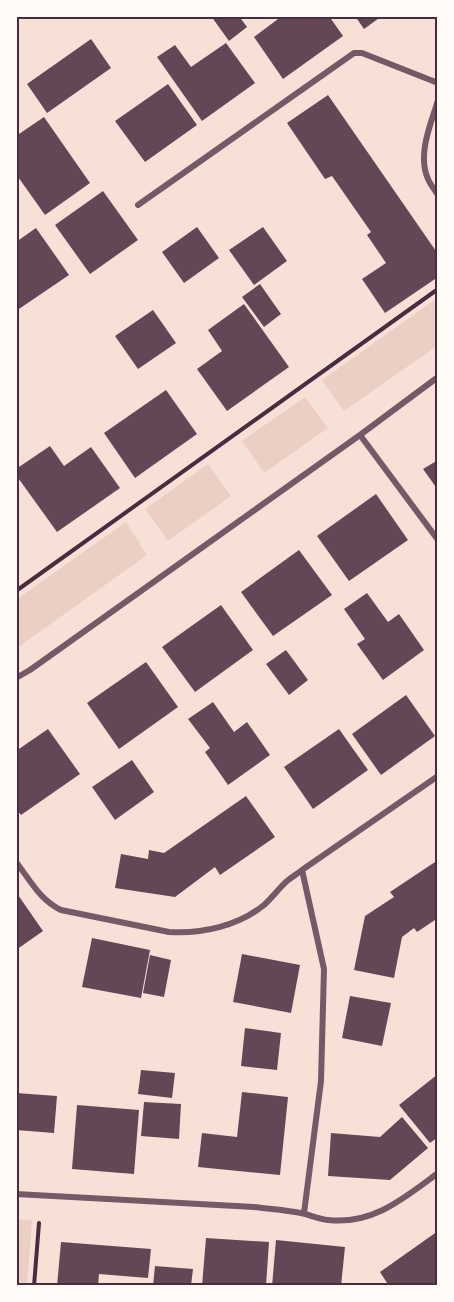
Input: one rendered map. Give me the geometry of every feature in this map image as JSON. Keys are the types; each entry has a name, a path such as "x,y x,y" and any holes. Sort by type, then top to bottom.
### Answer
{"street":[{"path":"138,205 354,53 362,53 438,83"},
{"path":"438,100 424,159 427,178 438,195"},
{"path":"16,678 360,435 438,377"},
{"path":"360,435 438,540"},
{"path":"16,862 43,899 61,910 169,932 200,931 232,923 262,906 302,870 438,776"},
{"path":"302,870 324,969 321,1081 304,1213"},
{"path":"16,1194 254,1207 304,1213 328,1220 360,1220 383,1210 438,1173"}],"path":[{"path":"16,591 438,289"},
{"path":"34,1286 42,1196"}],"shaded area":[{"path":"437,298 437,346 344,411 322,380"},
{"path":"305,397 328,428 264,473 242,441"},
{"path":"208,464 231,496 168,541 145,509"},
{"path":"126,522 147,555 17,648 17,599"},
{"path":"17,1219 32,1220 27,1285 17,1285"}],"building":[{"path":"211,16 239,16 247,27 229,41"},
{"path":"282,16 329,16 343,36 283,79 254,37"},
{"path":"355,16 382,16 364,29"},
{"path":"91,39 111,68 47,113 27,84"},
{"path":"226,43 255,83 202,121 157,57 175,45 191,67"},
{"path":"168,84 197,125 145,162 115,121"},
{"path":"328,95 438,254 438,277 385,313 362,279 386,263 367,235 371,232 332,176 325,179 287,123"},
{"path":"44,117 90,183 45,215 16,174 16,136"},
{"path":"103,191 138,240 90,274 55,225"},
{"path":"197,227 219,258 184,283 162,252"},
{"path":"263,227 287,261 254,285 229,250"},
{"path":"36,228 69,275 16,311 16,242"},
{"path":"260,284 281,314 264,327 242,297"},
{"path":"244,304 289,367 227,411 197,369 222,351 208,330"},
{"path":"153,310 176,343 138,369 115,336"},
{"path":"166,390 197,434 135,478 104,433"},
{"path":"50,446 64,466 91,447 120,488 57,532 16,475 16,469"},
{"path":"438,460 438,490 423,469"},
{"path":"376,494 408,540 349,581 317,536"},
{"path":"299,550 332,595 273,636 241,592"},
{"path":"367,593 388,622 399,614 424,650 383,680 357,644 365,639 344,609"},
{"path":"221,605 253,650 195,692 162,647"},
{"path":"286,650 308,680 289,695 266,664"},
{"path":"146,662 178,707 119,749 87,703"},
{"path":"406,695 435,736 381,775 352,734"},
{"path":"213,702 234,732 247,722 270,755 228,785 205,752 210,748 188,719"},
{"path":"48,729 80,774 21,815 16,809 16,751"},
{"path":"339,729 368,770 313,809 284,767"},
{"path":"132,760 154,792 115,820 92,787"},
{"path":"246,796 275,837 220,875 215,867 175,897 115,888 121,854 148,859 149,850 164,853"},
{"path":"438,860 438,918 417,932 414,928 402,937 394,978 354,970 365,916 394,897 390,892"},
{"path":"16,892 43,931 16,950"},
{"path":"92,938 150,950 141,998 82,987"},
{"path":"242,954 300,965 291,1013 233,1002"},
{"path":"150,955 171,960 164,997 143,993"},
{"path":"350,996 391,1003 382,1046 342,1038"},
{"path":"245,1028 281,1033 277,1070 241,1066"},
{"path":"141,1070 175,1073 172,1098 138,1094"},
{"path":"438,1074 438,1137 430,1143 399,1105"},
{"path":"242,1092 288,1097 280,1175 198,1167 202,1133 237,1137"},
{"path":"16,1093 57,1096 54,1133 16,1130"},
{"path":"144,1102 181,1104 179,1139 141,1136"},
{"path":"77,1105 139,1110 134,1174 72,1169"},
{"path":"402,1117 428,1148 390,1180 328,1176 331,1133 380,1137"},
{"path":"438,1231 438,1286 389,1286 380,1272"},
{"path":"206,1238 269,1242 266,1286 202,1286"},
{"path":"276,1240 345,1247 341,1286 272,1286"},
{"path":"61,1242 151,1249 148,1278 99,1274 98,1286 57,1286"},
{"path":"155,1266 193,1269 191,1286 153,1286"}]}
